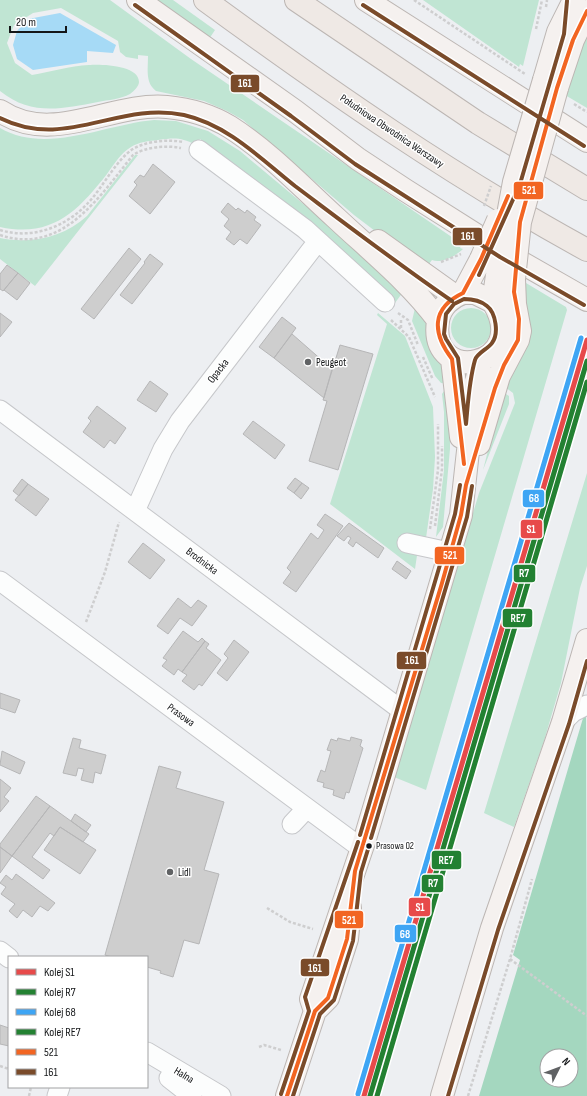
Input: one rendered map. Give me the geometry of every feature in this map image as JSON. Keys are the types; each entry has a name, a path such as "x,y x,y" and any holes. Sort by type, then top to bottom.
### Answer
{"highway":[{"name":"Południowa Obwodnica Warszawy","path":"204,0 353,105 444,165 587,250"},
{"path":"296,0 478,123 587,189"}],"main road":[{"path":"138,0 405,190 503,252 587,300"},
{"path":"366,0 587,141"},
{"path":"466,485 452,359 440,342 438,320 440,312 450,299 459,294 490,264 520,222 549,86 558,32 561,0"},
{"path":"558,32 574,0"},
{"path":"452,359 468,364 481,361 497,347 502,336 503,326 493,302 490,264 514,182 549,86 587,11"},
{"path":"0,111 9,117 30,124 53,126 144,107 168,107 191,111 229,126 252,142 280,166 383,262 429,308 438,320"},
{"path":"280,166 409,264 459,294 475,293 493,302"},
{"path":"466,485 499,376 518,340 520,331 515,304 490,264"},
{"path":"287,1096 315,1011 328,998 347,939 355,871 404,712 437,544 461,516 466,485 475,387 481,361"},
{"path":"442,1096 492,928 563,722 587,640"}],"street":[{"path":"192,149 318,242 385,309"},
{"name":"Opacka","path":"131,508 180,421 318,242"},
{"name":"Brodnicka","path":"0,410 404,712"},
{"path":"407,543 437,544"},
{"name":"Prasowa","path":"0,582 361,848"},
{"path":"577,675 587,697"},
{"path":"563,722 573,712 587,705"},
{"path":"292,824 307,808"},
{"path":"0,951 8,957"},
{"name":"Halna","path":"148,1053 221,1096"},
{"name":"Halna","path":"148,1062 192,1096"}],"path":[{"path":"414,0 587,112"},
{"path":"536,30 542,0"},
{"path":"0,230 27,234 43,231 65,222 88,203 124,157 141,145 176,140 184,142 192,149"},
{"path":"0,235 28,239 44,236 64,229 92,206 133,154 147,149 174,147 192,149"},
{"path":"440,262 458,255 490,264"},
{"path":"385,309 409,337 436,400"},
{"path":"401,320 401,328"},
{"path":"438,394 440,400"},
{"path":"437,544 438,416"},
{"path":"437,544 442,469 442,424"},
{"path":"78,639 90,616 105,572 114,535 120,518 131,508"},
{"path":"468,1096 510,959 533,877"},
{"path":"267,908 290,922 317,930"},
{"path":"510,959 587,1016"},
{"path":"259,1047 264,1045 285,1052"}],"green space":[{"path":"0,0 110,0 191,59 462,244 460,248 463,249 448,259 440,261 432,260 425,269 354,215 243,120 204,101 156,91 152,88 149,80 148,56 138,55 138,59 126,57 120,52 118,41 61,8 33,13 14,25 7,43 15,63 32,75 82,66 110,65 133,72 137,76 139,82 138,85 130,94 123,97 71,107 35,107 12,99 0,91"},
{"path":"155,0 173,0 215,30 209,39"},
{"path":"423,0 539,0 523,66 520,64 519,67"},
{"path":"587,29 587,108 565,95"},
{"path":"154,120 176,121 208,131 240,151 362,253 403,292 395,303 390,303 300,216 200,139 196,145 181,139 173,139 148,141 134,145 127,149 85,200 62,219 49,225 34,229 0,227 0,128 18,136 37,139 76,136"},
{"path":"135,155 138,155 35,286 0,259 0,238 23,240 46,238 68,230 78,224 87,216"},
{"path":"526,283 566,307 567,310 426,790 394,777 479,493 515,403 513,393 505,387"},
{"path":"415,308 426,317 450,384 441,383 435,376 412,321"},
{"path":"467,308 475,308 482,311 488,317 491,328 488,339 482,345 475,348 467,348 460,345 454,339 451,332 451,324 454,317 460,311"},
{"path":"378,313 405,336 433,407 435,457 433,489 426,538 420,535 415,569 330,504 387,324 377,315"},
{"path":"450,387 450,449 443,527 436,537 444,470 444,412 442,394 446,388"},
{"path":"503,392 509,396 509,404 483,470"},
{"path":"587,473 587,566 580,588 561,683 544,741 514,827 484,813"},
{"path":"586,708 587,1096 479,1096 520,960 513,955"}],"water":[{"path":"60,13 116,45 113,53 87,51 87,62 33,70 17,59 13,45 17,31 28,19"}],"building":[{"path":"153,164 175,182 150,214 129,196 137,185 134,182 140,175 144,177"},
{"path":"228,203 236,210 238,208 245,213 247,210 256,217 254,220 261,225 247,244 240,239 234,245 226,239 231,232 224,226 229,219 221,212"},
{"path":"129,248 141,259 94,319 81,309"},
{"path":"150,254 163,264 132,304 120,295 145,263 144,262"},
{"path":"7,265 18,273 3,291 0,289 0,274"},
{"path":"18,273 30,283 17,300 4,290"},
{"path":"0,313 12,322 0,337"},
{"path":"282,317 296,328 274,358 259,347"},
{"path":"292,334 332,369 324,398 274,358"},
{"path":"340,345 373,354 338,470 309,461 327,401 323,400"},
{"path":"150,381 168,394 156,412 137,400"},
{"path":"97,406 126,428 115,444 110,440 104,448 83,432 91,421 88,418"},
{"path":"253,421 285,445 275,459 243,434"},
{"path":"295,478 302,483 294,493 287,488"},
{"path":"22,479 28,484 19,496 13,491"},
{"path":"302,483 309,488 301,499 294,493"},
{"path":"28,484 49,499 36,516 15,500"},
{"path":"325,514 343,526 296,592 283,583 291,572 287,568 311,533 318,539 324,530 317,525"},
{"path":"349,523 384,548 378,558 356,542 353,547 348,543 351,538 348,536 344,541 337,536"},
{"path":"143,543 165,560 150,579 128,562"},
{"path":"397,561 411,571 406,579 392,569"},
{"path":"178,598 191,608 198,600 207,606 192,626 180,618 168,634 157,626"},
{"path":"183,631 198,642 202,638 205,641 182,672 178,669 174,675 162,666 167,660 163,658"},
{"path":"234,640 249,652 227,681 217,673 228,658 224,654"},
{"path":"205,641 209,644 206,648 221,660 202,686 199,684 194,690 182,681 187,675 182,672"},
{"path":"0,693 20,700 15,713 0,708"},
{"path":"351,737 362,740 360,746 363,748 349,793 346,792 344,799 333,795 334,790 323,787 324,783 317,781 321,770 325,772 331,751 327,750 331,739 337,741 338,738 350,741"},
{"path":"73,738 81,740 79,748 106,755 101,774 95,772 93,783 81,780 84,769 78,768 76,776 63,773"},
{"path":"2,751 25,762 20,774 0,765"},
{"name":"Lidl","path":"159,766 181,772 176,788 224,802 204,870 219,874 199,944 184,940 173,977 160,973 161,971 148,967 148,956 105,955"},
{"path":"0,779 11,788 4,797 9,801 0,812"},
{"path":"36,796 50,806 12,856 0,847 0,844"},
{"path":"50,806 89,834 83,842 60,827 54,836 50,833 32,857 50,870 43,879 12,856"},
{"path":"75,814 91,825 86,832 71,821"},
{"path":"60,827 96,850 80,874 44,850"},
{"path":"0,847 12,856 0,873"},
{"path":"16,874 55,903 48,911 40,906 32,917 23,910 17,918 9,911 15,904 1,894 6,887 0,883 6,875 12,880"},
{"path":"0,1025 8,1028 8,1046 0,1044"}],"rail line":[{"name":"68","path":"358,1094 581,338"},
{"name":"S1","path":"364,1096 587,340"},
{"name":"R7","path":"370,1096 587,361"},
{"name":"RE7","path":"377,1096 587,382"}],"transit line":[{"name":"161","path":"479,275 520,184 564,34 567,1"},
{"name":"161","path":"135,5 291,116 355,164 500,257 584,305"},
{"name":"161","path":"363,5 584,146"},
{"name":"521","path":"287,1096 315,1011 328,998 347,939 355,871 442,583 461,515 466,485 495,388 504,365 518,340 519,319 514,292 520,222 557,88 573,40 587,11"},
{"name":"161","path":"0,118 24,127 47,129 70,128 136,114 160,112 184,115 200,120 229,135 257,154 295,186 392,259 452,301"},
{"name":"521","path":"463,293 481,259 508,196"},
{"name":"521","path":"452,359 441,340 438,331 438,322 440,314 445,306 463,293"},
{"name":"161","path":"464,299 470,299 487,306 493,313 496,324 492,343 478,355 475,360 470,384 466,424 458,358 444,334 446,314 454,304 464,299"},
{"name":"521","path":"452,359 464,464"},
{"name":"161","path":"360,835 455,514 460,485"},
{"name":"161","path":"371,838 467,517 472,486"},
{"name":"161","path":"448,1096 498,930 569,724 587,661"},
{"name":"161","path":"281,1094 309,1011 305,997 358,842"},
{"name":"161","path":"293,1096 320,1014 334,1000 353,941 361,872 369,846"}],"place":[{"name":"Peugeot","path":"308,362"},
{"name":"Prasowa 02","path":"369,846"},
{"name":"Lidl","path":"170,872"}]}
